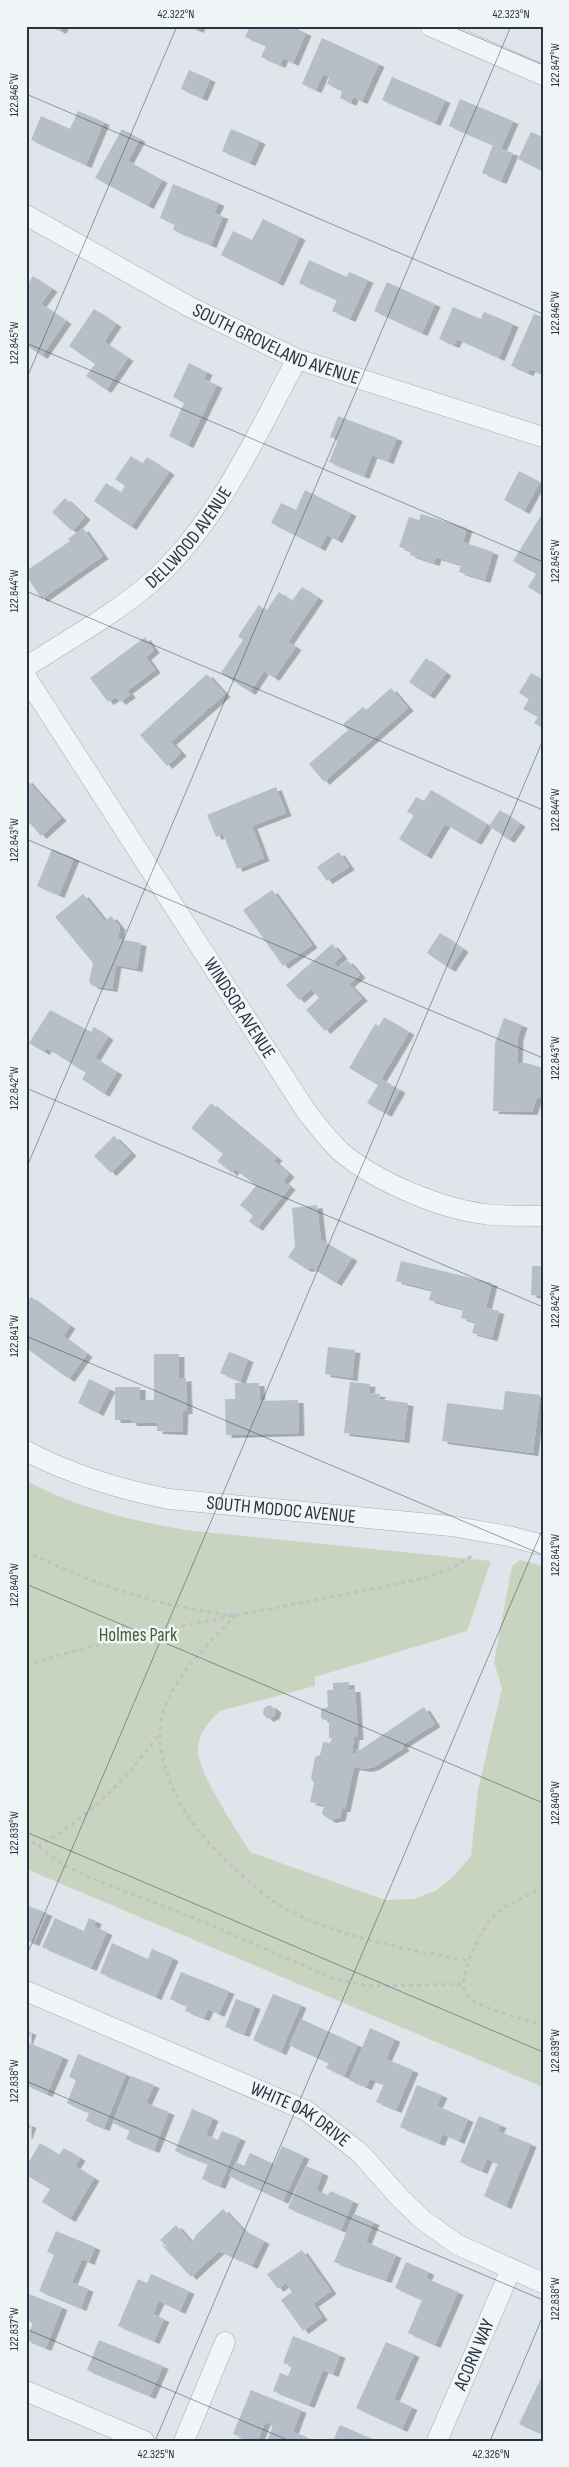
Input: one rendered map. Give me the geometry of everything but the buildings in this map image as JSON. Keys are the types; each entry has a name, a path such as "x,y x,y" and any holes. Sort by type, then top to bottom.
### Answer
{"street":[{"path":"430,26 543,75"},
{"name":"SOUTH GROVELAND AVENUE","path":"26,215 188,306 297,359 543,437"},
{"name":"DELLWOOD AVENUE","path":"26,667 134,597 175,558 218,499 244,458 297,359"},
{"name":"WINDSOR AVENUE","path":"26,677 306,1111 325,1135 360,1166 419,1196 485,1214 543,1216"},
{"name":"SOUTH MODOC AVENUE","path":"26,1451 91,1480 126,1491 169,1499 451,1526 508,1536 543,1546"},
{"name":"WHITE OAK DRIVE","path":"26,1991 307,2111 360,2153 401,2199 423,2220 458,2245 543,2283"},
{"name":"ACORN WAY","path":"438,2441 511,2270"},
{"path":"184,2441 225,2342"},
{"path":"26,2391 144,2441"}],"path":[{"path":"26,1551 50,1563 150,1601 192,1611 236,1615"},
{"path":"26,1665 58,1655 236,1615 428,1577 454,1567 475,1554"},
{"path":"236,1615 198,1656 176,1685 164,1709 159,1733 161,1755 182,1809 222,1858 258,1890 287,1909 361,1938 469,1961"},
{"path":"38,1847 63,1832 106,1797 130,1772 159,1733"},
{"path":"26,1837 61,1864 86,1876 199,1920 332,1978 367,1986 464,1984"},
{"path":"543,1886 506,1907 494,1917 480,1935 469,1961 464,1984 468,1995 482,2004 543,2026"}],"green space":[{"name":"Holmes Park","path":"26,1481 64,1498 103,1511 185,1530 491,1561 467,1631 315,1677 315,1686 220,1711 202,1733 198,1744 199,1760 204,1772 250,1852 385,1900 414,1899 437,1890 454,1876 471,1856 478,1790 502,1688 494,1662 512,1566 520,1560 543,1566 543,2087 26,1869"}]}
